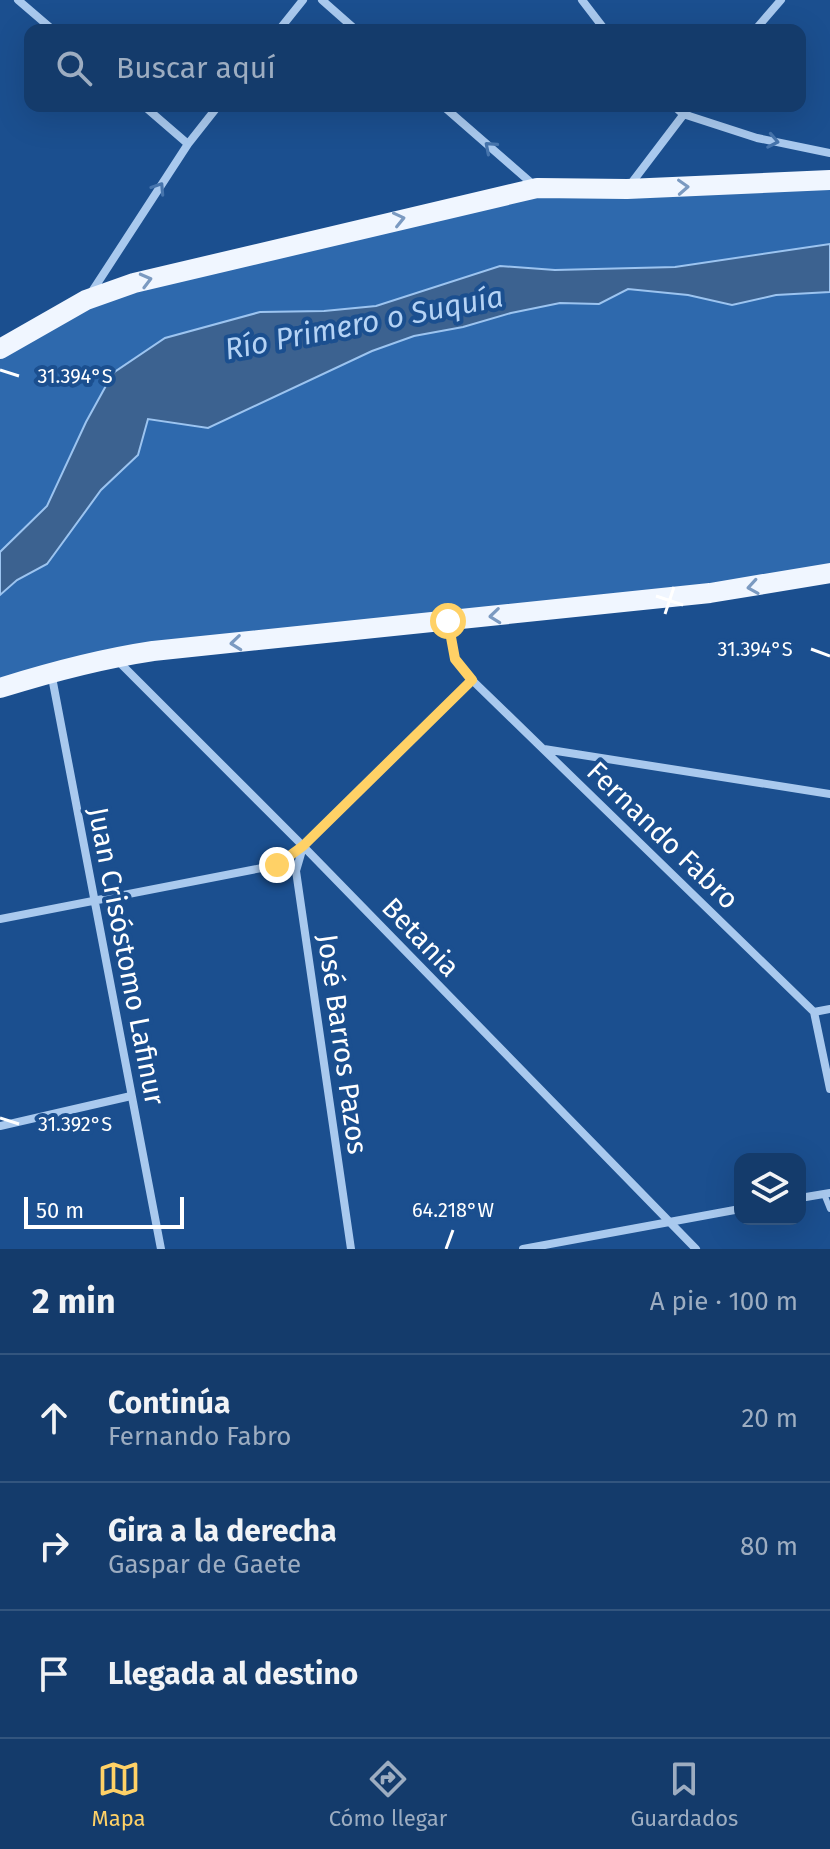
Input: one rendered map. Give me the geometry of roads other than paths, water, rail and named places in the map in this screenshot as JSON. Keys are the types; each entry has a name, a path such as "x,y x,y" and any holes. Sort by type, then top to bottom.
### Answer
{"main road":[{"path":"0,349 86,300 134,283 537,188 627,189 830,180"},
{"path":"0,688 114,657 710,593 830,573"}],"street":[{"path":"18,0 46,24"},
{"path":"284,24 303,0"},
{"path":"322,0 349,24"},
{"path":"582,0 600,24"},
{"path":"760,24 781,0"},
{"path":"151,112 188,144"},
{"path":"86,300 188,144 213,112"},
{"path":"450,112 537,188"},
{"path":"681,112 757,138 830,153"},
{"path":"627,189 683,114"},
{"name":"Fernando Fabro","path":"448,621 455,659 472,680 814,1012"},
{"name":"Betania","path":"114,657 696,1249"},
{"name":"Juan Crisóstomo Lafinur","path":"51,672 161,1249"},
{"path":"0,919 277,865 303,846 472,680"},
{"path":"544,749 830,794"},
{"name":"José Barros Pazos","path":"303,846 296,871 351,1249"},
{"path":"830,1009 814,1012 830,1089"},
{"path":"0,1126 131,1096"},
{"path":"806,1197 827,1193"},
{"path":"523,1249 734,1210"}],"lane":[{"path":"827,1193 830,1209"}],"water":[{"name":"Río Primero o Suquía","path":"830,244 830,292 776,295 732,305 688,295 628,289 599,304 560,303 414,336 372,351 208,428 148,419 138,455 101,490 47,564 17,580 0,595 0,552 47,506 86,422 113,373 165,338 260,312 376,306 500,266 555,270 675,267"}]}
